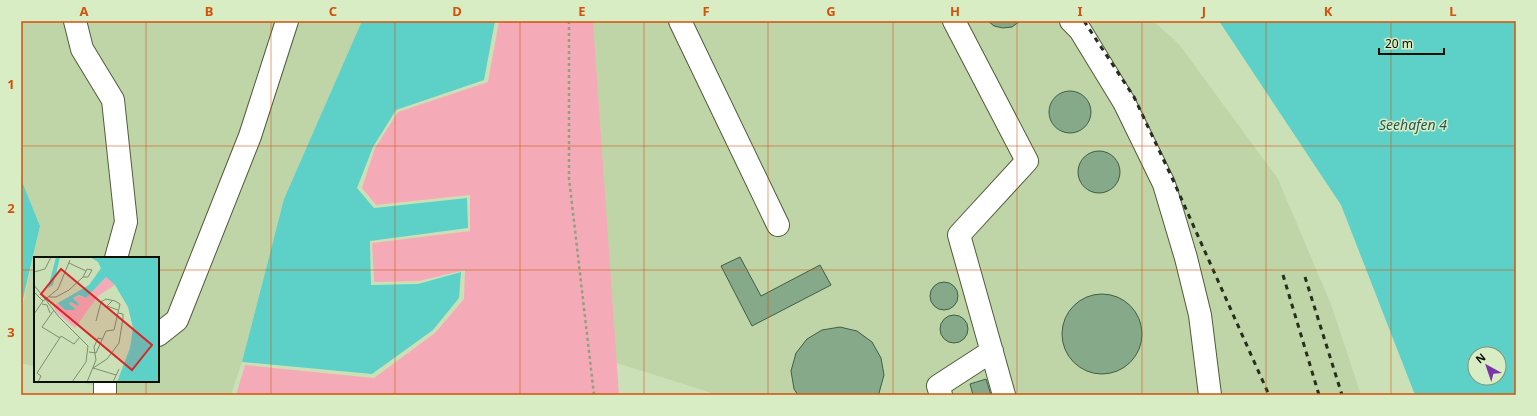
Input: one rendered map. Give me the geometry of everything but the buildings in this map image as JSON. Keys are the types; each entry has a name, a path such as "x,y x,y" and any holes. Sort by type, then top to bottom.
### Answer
{"lane":[{"path":"75,21 82,49 113,100 126,222 116,257"},
{"path":"159,334 177,320 250,136 287,21"},
{"path":"680,21 778,225"},
{"path":"954,21 1027,161 959,235 1004,395"},
{"path":"1071,21 1080,30 1124,102 1164,184 1186,258 1200,315 1210,395"},
{"path":"941,395 938,386 992,351"},
{"path":"105,382 105,395"}],"path":[{"path":"569,21 569,178 594,395"}],"shaded area":[{"path":"21,21 362,21 284,199 242,362 231,395 122,395 81,382 159,382 159,257 34,257 34,367 21,363 21,313 40,226 21,179"},
{"path":"499,21 593,21 619,395 236,395 245,365 374,378 435,333 464,299 465,270 419,281 374,282 372,243 470,231 470,195 376,205 362,188 375,148 398,112 488,82"},
{"path":"586,21 1153,21 1178,43 1278,179 1332,307 1361,395 718,395 604,359"}],"water":[{"path":"362,21 495,21 484,80 396,110 373,147 357,188 374,208 467,198 468,228 370,241 371,285 418,284 461,272 459,298 433,330 372,374 242,362 284,199"},
{"name":"Seehafen 4","path":"1219,21 1516,21 1516,395 1415,395 1341,205"},
{"path":"21,179 40,226 22,303 21,301"}],"railway":[{"path":"1084,21 1134,97 1173,180 1269,395"},
{"path":"1283,275 1319,395"},
{"path":"1305,277 1342,395"}]}
